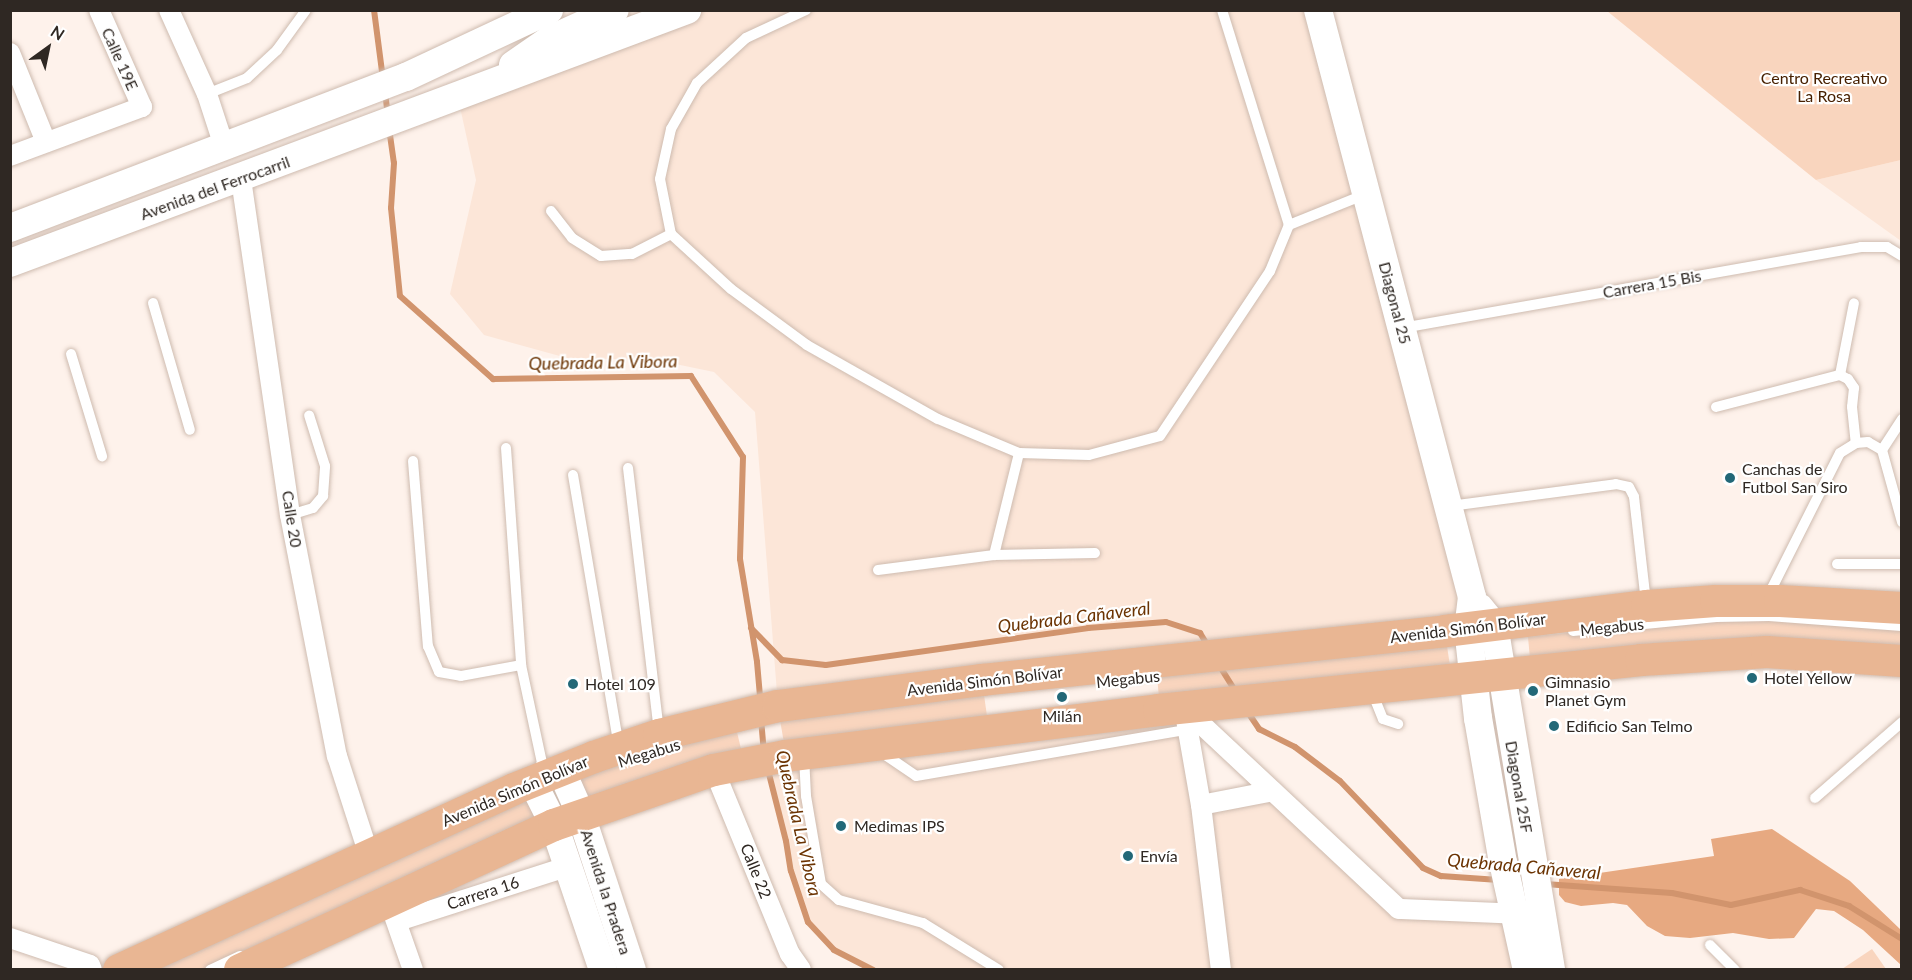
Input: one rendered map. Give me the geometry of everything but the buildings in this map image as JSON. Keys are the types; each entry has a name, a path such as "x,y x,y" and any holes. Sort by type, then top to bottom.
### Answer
{"main road":[{"path":"455,55 489,20 504,10"},
{"path":"10,228 406,77 549,10"},
{"path":"474,92 549,40 615,10"},
{"path":"474,92 687,10"},
{"name":"Diagonal 25","path":"1318,10 1449,506 1484,652"},
{"name":"Avenida del Ferrocarril","path":"10,263 474,92"},
{"name":"Avenida Simón Bolívar","path":"118,969 372,863 556,792 714,770 747,756 795,754 1197,709 1275,691 1370,689 1484,652 1647,606 1716,601 1766,601 1902,608"},
{"name":"Avenida Simón Bolívar","path":"247,960 393,911 619,747 739,723 778,706 982,680 1259,650 1484,652 1641,660 1747,653 1902,661"},
{"name":"Diagonal 25F","path":"1484,652 1472,718 1503,862 1525,905 1551,969"},
{"name":"Diagonal 25F","path":"1484,652 1531,858 1525,905 1527,969"},
{"name":"Avenida la Pradera","path":"556,792 569,866 603,969"},
{"name":"Avenida la Pradera","path":"556,792 632,969"}],"street":[{"name":"Calle 19E","path":"46,142 142,107 99,10"},
{"path":"168,10 207,94 224,146"},
{"path":"10,53 46,142 10,156"},
{"name":"Calle 20","path":"241,178 290,515 337,756 372,863"},
{"path":"1197,709 1273,791 1399,909 1525,905"},
{"path":"1197,709 1201,805 1221,969"},
{"name":"Calle 22","path":"714,770 790,954 801,969"},
{"path":"1201,805 1273,791"},
{"name":"Carrera 16","path":"393,911 569,866"},
{"path":"393,911 413,969"},
{"path":"10,938 90,965 92,969"}],"lane":[{"path":"207,94 247,78 277,50 306,10"},
{"path":"806,10 746,38 697,83 671,129 660,179 671,234 731,289 807,345 938,419 1020,453 1089,455 1160,436 1270,271 1289,225 1222,10"},
{"path":"1289,225 1367,193"},
{"path":"551,212 572,238 601,256 632,254 671,234"},
{"name":"Carrera 15 Bis","path":"1401,328 1861,247 1887,247 1902,256"},
{"path":"153,303 190,430"},
{"path":"1840,375 1854,303"},
{"path":"70,354 102,456"},
{"path":"1716,407 1840,375 1848,379 1854,388 1852,407 1856,443"},
{"path":"290,515 313,508 323,496 325,466 309,415"},
{"path":"1882,450 1902,419"},
{"path":"1766,601 1840,453 1856,443 1868,442 1882,450 1899,500 1902,522"},
{"path":"506,448 522,665 556,792"},
{"path":"994,555 1020,453"},
{"path":"413,461 428,646 439,672 461,676 522,665"},
{"path":"628,468 673,738"},
{"path":"573,475 619,747"},
{"path":"1449,506 1616,484 1629,487 1634,497 1642,582 1647,606"},
{"path":"878,570 994,555 1095,553"},
{"path":"1837,564 1902,564"},
{"name":"Megabus","path":"1563,632 1716,617 1769,616 1902,626"},
{"path":"1717,643 1815,643"},
{"path":"1370,689 1383,719 1398,724"},
{"name":"Megabus","path":"1149,699 1197,709"},
{"path":"1815,798 1902,722"},
{"path":"795,754 806,796 822,884 839,900 922,923 999,969"},
{"name":"Megabus","path":"456,857 556,792 747,756"},
{"path":"1710,945 1735,969"},
{"path":"210,969 247,960"}],"shaded area":[{"path":"687,11 1318,11 1468,628 778,706 755,412 714,372 656,360 567,358 484,335 450,294 476,180 458,98"},
{"path":"1901,160 1901,241 1816,180"},
{"path":"1184,708 1201,805 1273,791 1399,909 1514,913 1527,969 873,969 834,950 808,922 791,871 766,761"},
{"path":"1772,829 1850,881 1901,930 1901,965 1863,930 1834,911 1816,909 1794,938 1769,939 1733,933 1690,938 1665,936 1647,926 1627,905 1613,903 1581,906 1565,902 1559,895 1559,879 1714,856 1711,839"}],"green space":[{"name":"Centro Recreativo La Rosa","path":"1607,11 1901,11 1901,160 1816,180"},
{"path":"1716,617 1901,626 1902,649 1530,659 1528,637"},
{"path":"1447,646 1450,666 1159,698 1157,676"},
{"path":"984,695 987,716 784,743 780,720"},
{"path":"736,728 742,753 576,805 566,780"},
{"path":"538,793 549,815 210,969 152,970"},
{"path":"1872,949 1886,969 1842,969"}],"waterway":[{"name":"Quebrada La Vibora","path":"374,10 383,79"},
{"name":"Quebrada La Vibora","path":"385,92 388,115"},
{"name":"Quebrada La Vibora","path":"389,128 394,163 391,208 400,296 493,379 691,376 743,457 740,559 757,662 760,700"},
{"name":"Quebrada Cañaveral","path":"751,628 782,660 826,665 1088,628 1166,622 1200,633 1208,646"},
{"name":"Quebrada Cañaveral","path":"1219,665 1236,692"},
{"name":"Quebrada Cañaveral","path":"1247,711 1259,729 1295,747 1340,781 1423,868 1441,876 1499,880"},
{"name":"Quebrada La Vibora","path":"761,719 764,751"},
{"name":"Quebrada La Vibora","path":"768,770 791,871 808,922 834,950 873,970"},
{"name":"Quebrada Cañaveral","path":"1545,884 1672,893 1731,905 1800,890 1849,906 1902,939"}],"place":[{"name":"Canchas de Futbol San Siro","path":"1730,478"},
{"name":"Hotel Yellow","path":"1752,678"},
{"name":"Hotel 109","path":"573,684"},
{"name":"Gimnasio Planet Gym","path":"1533,691"},
{"name":"Milán","path":"1062,697"},
{"name":"Edificio San Telmo","path":"1554,726"},
{"name":"Medimas IPS","path":"841,826"},
{"name":"Envía","path":"1128,856"}]}
